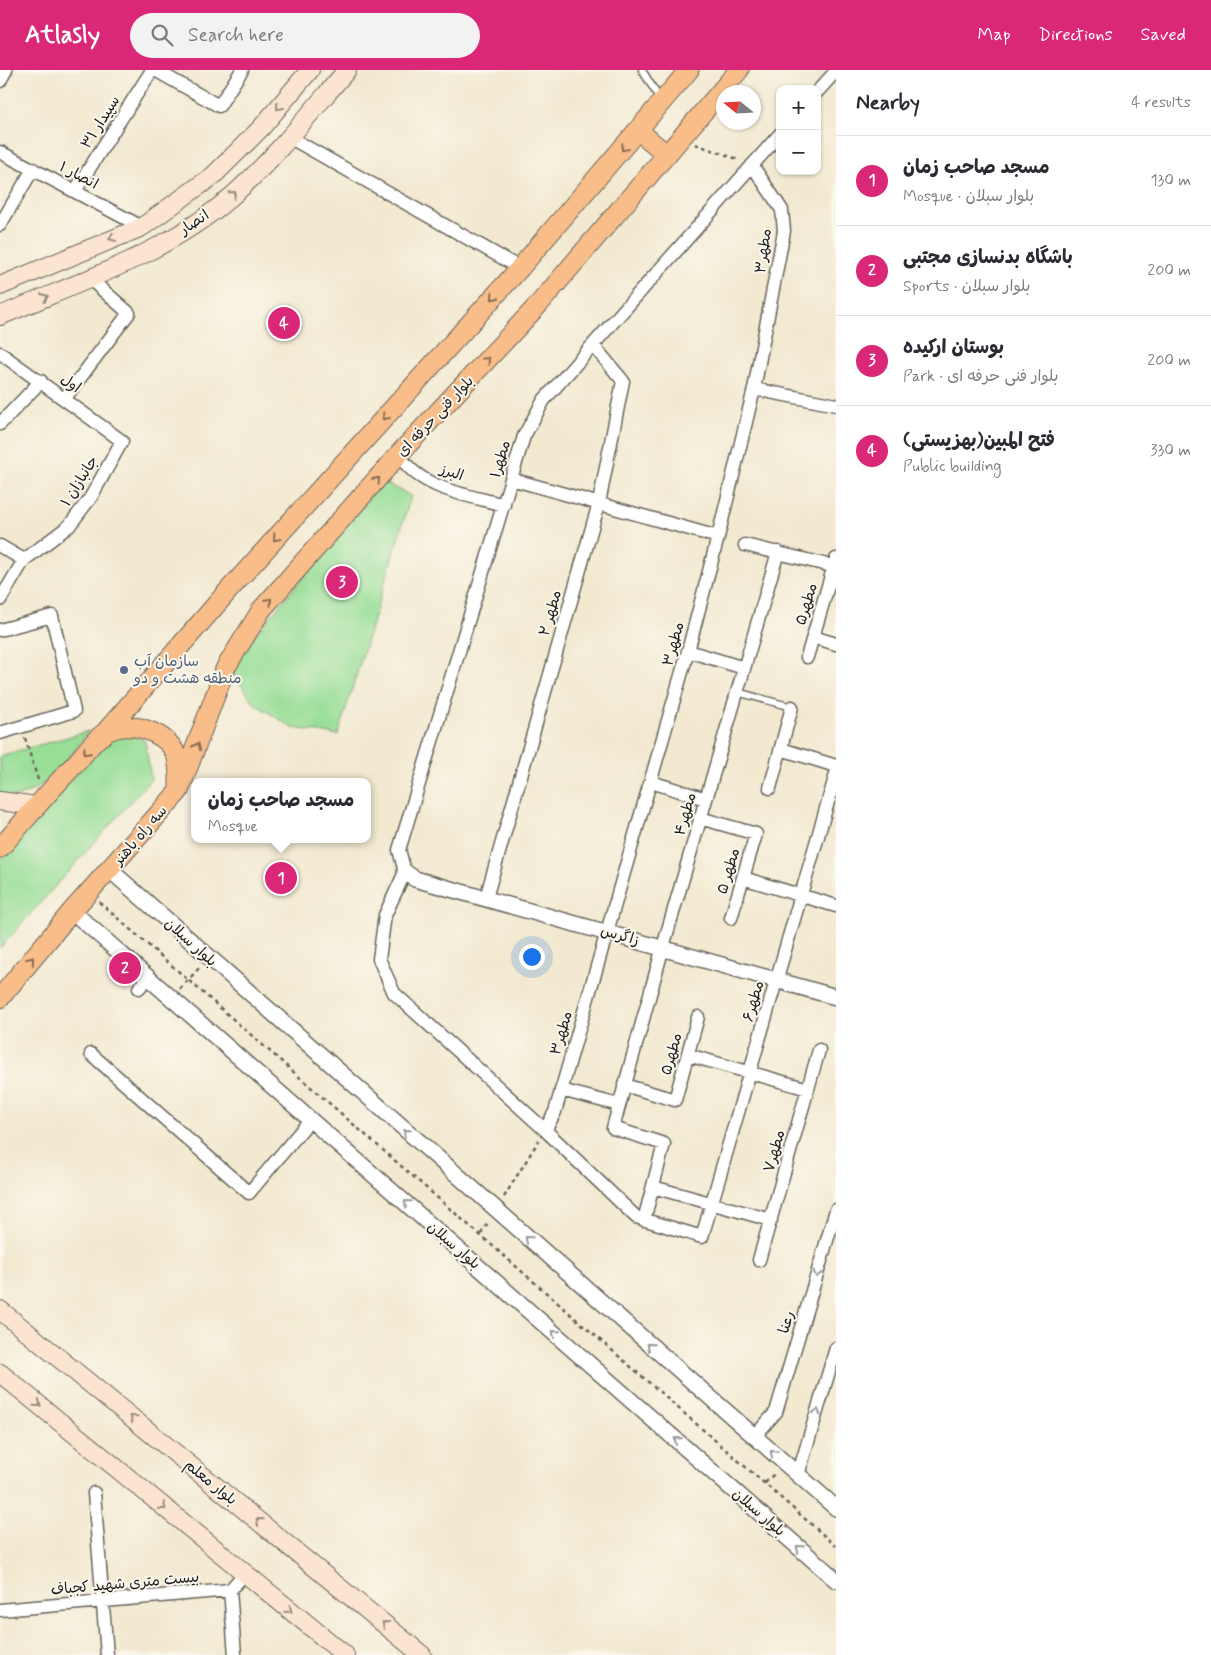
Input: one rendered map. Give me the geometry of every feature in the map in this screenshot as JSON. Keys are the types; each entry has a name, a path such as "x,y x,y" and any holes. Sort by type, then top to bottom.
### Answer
{"main road":[{"name":"انصار","path":"0,286 142,227 214,175 261,128 310,70"},
{"name":"انصار","path":"0,315 137,258 186,229 232,196 289,137 347,70"},
{"path":"0,848 228,591 520,268 689,70"},
{"name":"بلوار فنی حرفه ای","path":"179,791 226,667 262,609 400,454 540,304 739,70"},
{"path":"638,131 667,155"},
{"path":"103,734 120,727 132,726 153,732 172,744 179,763 179,791"},
{"name":"سه راه باهنر","path":"0,998 88,892 110,870 179,791"},
{"path":"0,800 40,802"},
{"name":"بلوار معلم","path":"0,1310 422,1655"},
{"path":"0,1373 345,1655"}],"street":[{"path":"0,81 6,70"},
{"path":"154,70 219,106 242,70"},
{"name":"سپیدار ۳۱","path":"75,191 154,70"},
{"path":"821,88 836,71"},
{"path":"289,137 520,268"},
{"name":"مطهر۱","path":"405,872 400,850 524,436 544,400 776,138"},
{"name":"انصار ۱","path":"0,152 142,227"},
{"name":"مطهر۳","path":"545,1130 555,1112 688,651 754,389 784,230 782,210 752,165"},
{"path":"0,224 33,169"},
{"path":"65,398 129,313 88,278"},
{"name":"مطهر ۲","path":"486,898 599,503 623,381 592,345"},
{"name":"اول","path":"0,353 65,398 122,441"},
{"path":"0,424 41,381"},
{"path":"754,389 836,405"},
{"name":"جانبازان ۱","path":"0,600 24,560 69,526 92,497 122,441"},
{"name":"البرز","path":"400,454 406,467 420,478 449,490 504,505"},
{"path":"511,479 718,537"},
{"path":"745,545 835,564"},
{"path":"0,546 24,560"},
{"name":"مطهر۴","path":"653,1187 664,1144 613,1128 662,947 778,552"},
{"name":"مطهر۵","path":"807,657 835,564"},
{"path":"0,630 52,616 74,711 0,733"},
{"path":"813,637 836,644"},
{"path":"688,651 744,668"},
{"path":"770,788 792,707"},
{"path":"781,749 836,766"},
{"name":"مطهر۶","path":"644,1220 702,1237 836,774"},
{"path":"651,782 706,799"},
{"name":"مطهر ۵","path":"700,818 756,834 731,918"},
{"name":"بلوار سبلان","path":"110,870 836,1508"},
{"path":"405,872 385,915 379,959 394,992 545,1130 636,1217 644,1220 653,1187 771,1220"},
{"name":"زاگرس","path":"405,872 415,879 836,997"},
{"path":"743,878 836,906"},
{"name":"بلوار سبلان","path":"72,911 144,982 172,997 836,1580"},
{"name":"مطهر۵","path":"624,1085 675,1100 698,1017"},
{"name":"مطهر۷","path":"759,1260 819,1050"},
{"path":"91,1054 249,1194 311,1119"},
{"path":"688,1055 808,1089"},
{"path":"561,1090 619,1105"},
{"name":"رعنا","path":"754,1437 776,1412 836,1210"},
{"path":"798,1475 836,1348"},
{"path":"94,1493 108,1655"},
{"path":"235,1655 230,1590 245,1573"},
{"name":"بیست متری شهید کجباف","path":"0,1610 230,1590"}],"lane":[{"path":"642,70 662,102"},
{"path":"737,692 792,707"}],"path":[{"path":"680,139 752,165"},
{"path":"22,726 40,802"},
{"path":"88,892 189,978 836,1546"},
{"path":"172,997 208,958"},
{"path":"481,1234 545,1130"}],"green space":[{"path":"383,482 411,496 338,735 293,728 255,704 228,667"},
{"path":"89,731 62,766 41,786 15,797 0,797 0,756"},
{"path":"127,733 145,741 151,779 0,948 0,860 107,739"}],"place":[{"name":"فتح المبین(بهزیستی)","path":"284,323"},
{"name":"بوستان ارکیده","path":"342,582"},
{"name":"سازمان آب منطقه هشت و دو","path":"124,670"},
{"name":"مسجد صاحب زمان","path":"281,878"},
{"name":"باشگاه بدنسازی مجتبی","path":"125,968"}]}
